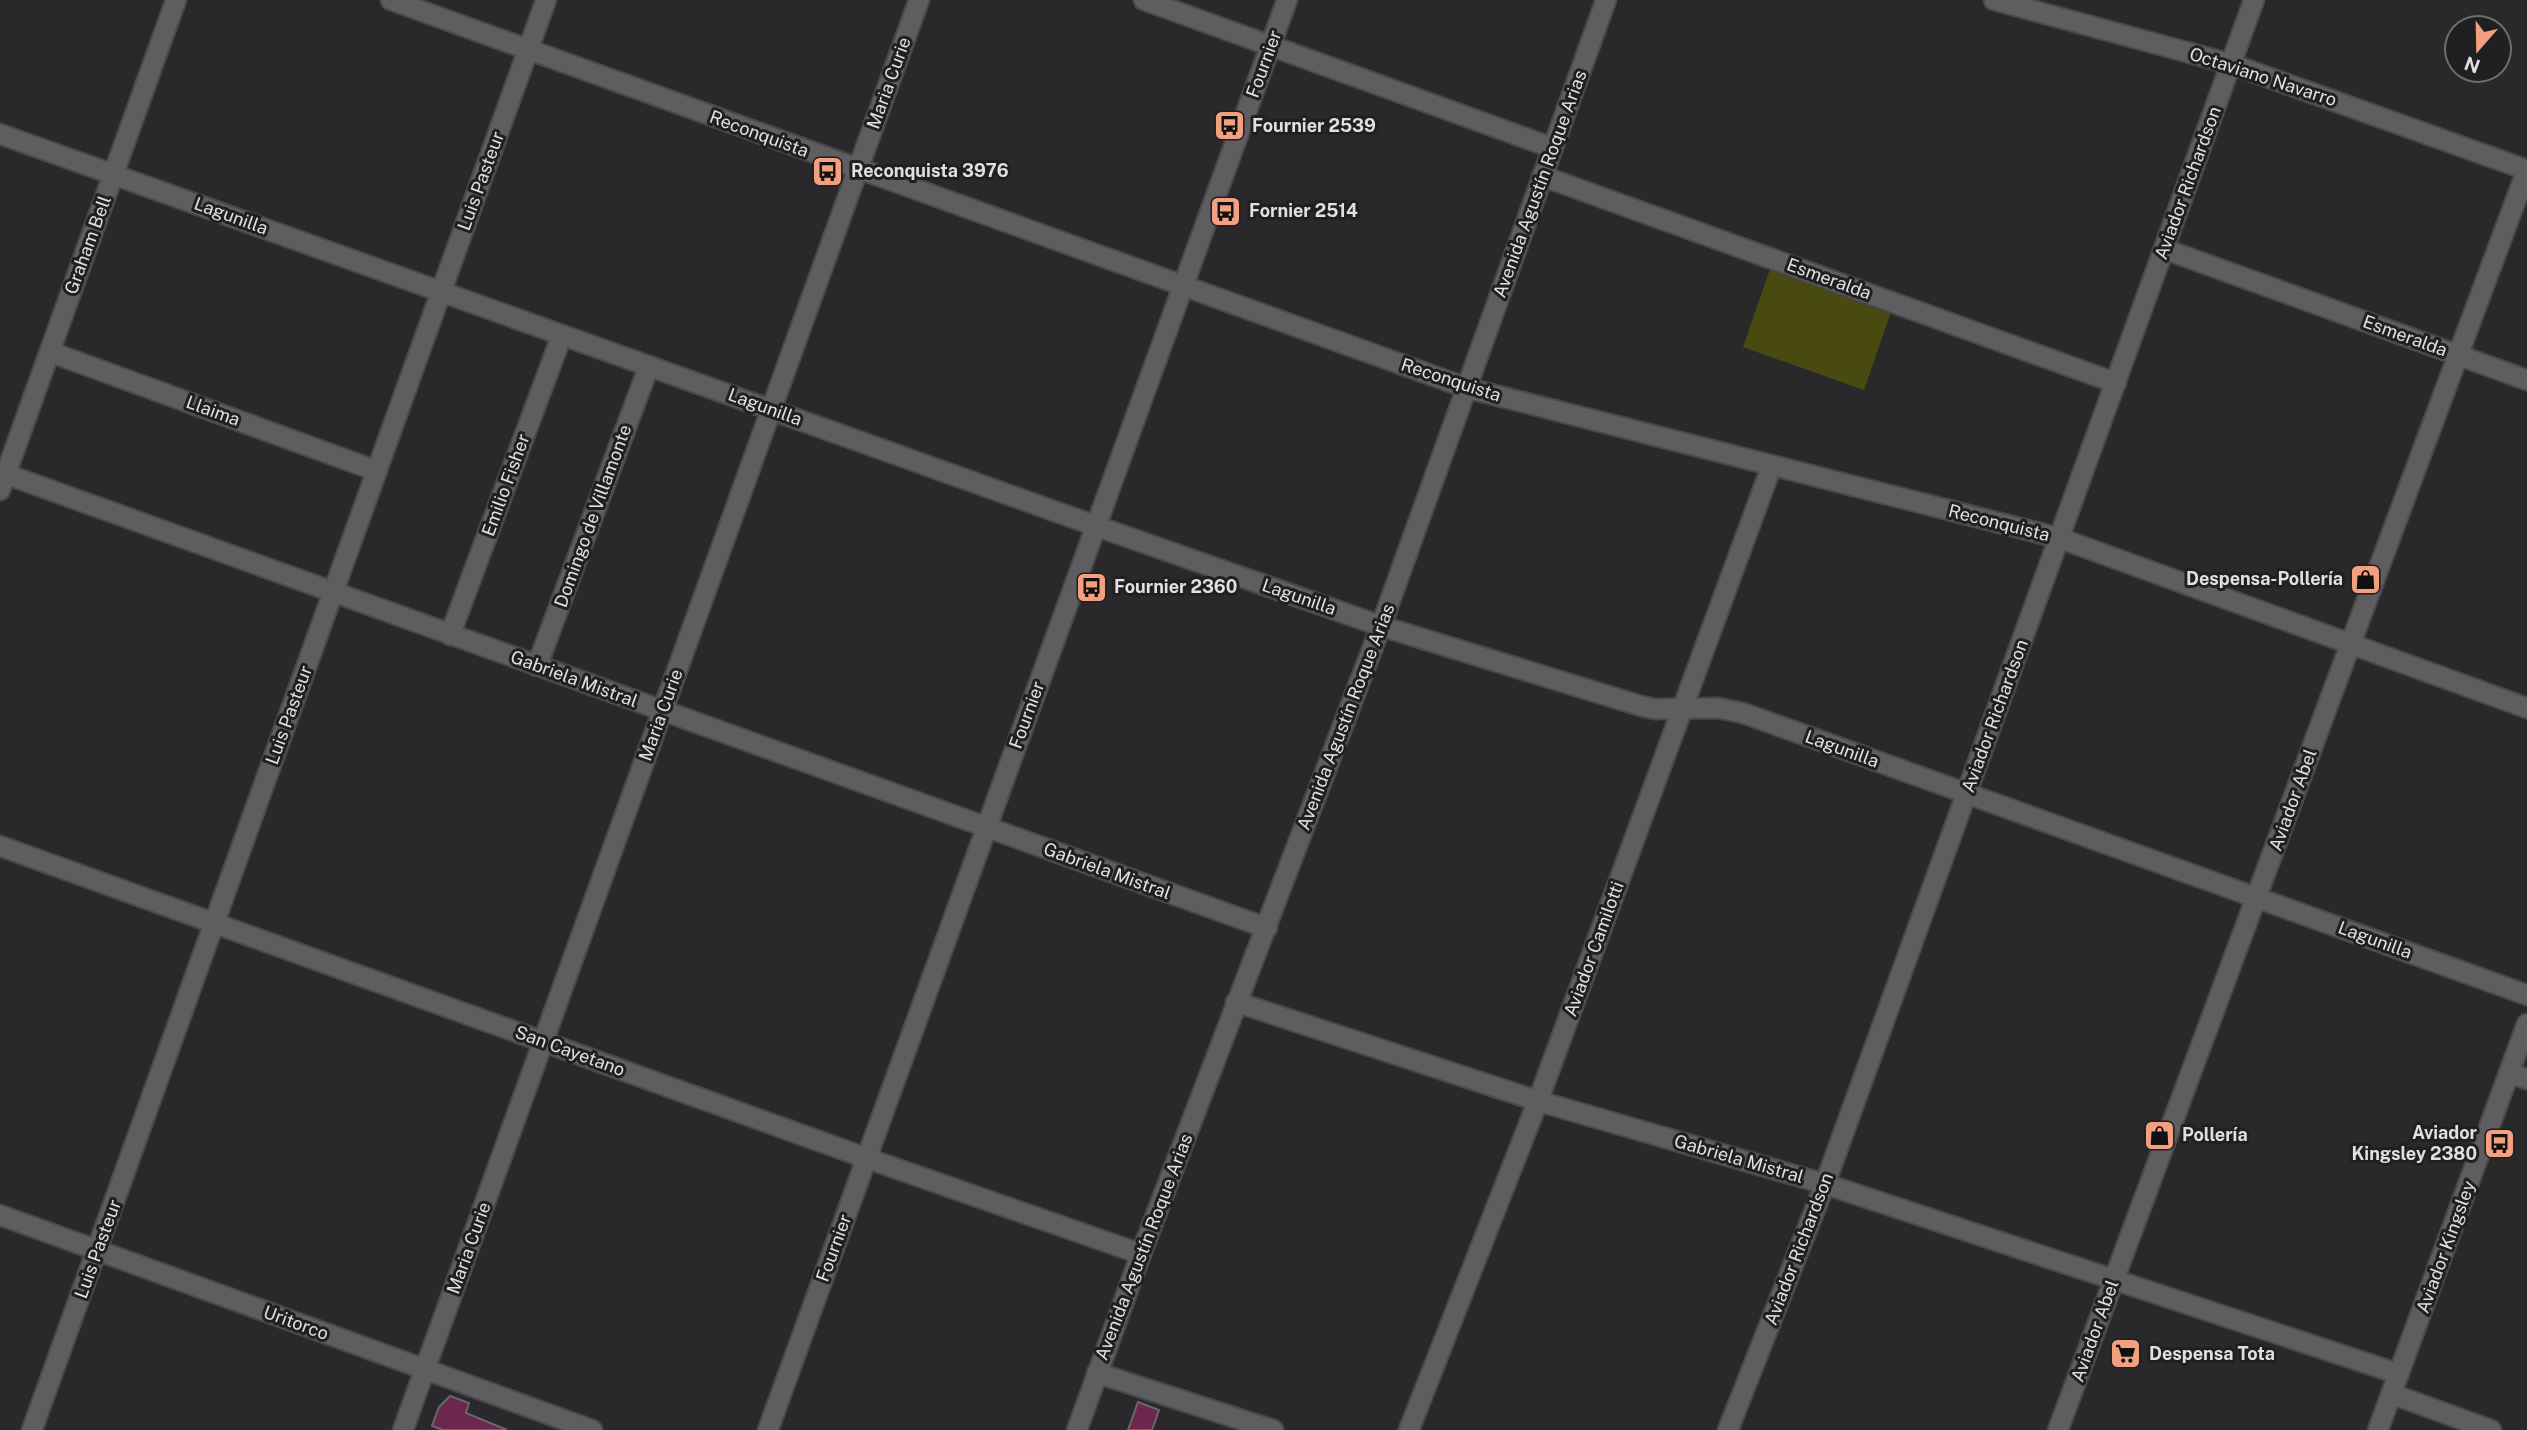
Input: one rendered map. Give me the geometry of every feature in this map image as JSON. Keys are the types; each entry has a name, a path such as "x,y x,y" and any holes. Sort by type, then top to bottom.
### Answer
{"street":[{"name":"Graham Bell","path":"2,479 176,0"},
{"name":"Reconquista","path":"391,0 1467,388 2059,538 2527,708"},
{"name":"Luis Pasteur","path":"32,1430 546,0"},
{"name":"Maria Curie","path":"403,1430 919,0"},
{"path":"1144,0 1553,148"},
{"name":"Fournier","path":"768,1430 1287,0"},
{"name":"Avenida Agustín Roque Arias","path":"1077,1430 1141,1254 1381,626 1606,0"},
{"name":"Octaviano Navarro","path":"1994,0 2231,64 2527,170"},
{"name":"Aviador Richardson","path":"1728,1430 1825,1184 2255,0"},
{"name":"Lagunilla","path":"0,134 1381,626 1641,706 1655,709 1718,708 1743,713 2527,995"},
{"name":"Aviador Abel","path":"2059,1430 2527,170"},
{"name":"Esmeralda","path":"1542,176 2116,383"},
{"name":"Esmeralda","path":"2164,249 2527,380"},
{"name":"Emilio Fisher","path":"450,635 562,335"},
{"name":"Llaima","path":"50,352 377,471"},
{"name":"Domingo de Villamonte","path":"537,666 649,366"},
{"name":"Aviador Camilotti","path":"1409,1430 1538,1101 1772,466"},
{"name":"Gabriela Mistral","path":"2,479 333,593 1267,928"},
{"name":"San Cayetano","path":"0,846 866,1158 1141,1254"},
{"name":"Gabriela Mistral","path":"1237,1002 1538,1101 1825,1184 2399,1374"},
{"name":"Aviador Kingsley","path":"2378,1430 2518,1076 2527,1024"},
{"name":"Uritorco","path":"0,1215 592,1430"},
{"path":"1097,1373 1273,1430"},
{"path":"2392,1394 2491,1430"}],"shaded area":[{"path":"1770,269 1891,312 1864,390 1743,347"}],"building":[{"path":"450,1396 469,1403 466,1413 507,1430 443,1430 432,1426 439,1407"},
{"path":"1138,1402 1159,1410 1152,1430 1128,1430"}],"place":[{"name":"Fournier 2539","path":"1229,126"},
{"name":"Reconquista 3976","path":"828,171"},
{"name":"Fornier 2514","path":"1226,211"},
{"name":"Despensa-Pollería","path":"2366,579"},
{"name":"Fournier 2360","path":"1091,587"},
{"name":"Pollería","path":"2159,1135"},
{"name":"Aviador Kingsley 2380","path":"2500,1143"},
{"name":"Despensa Tota","path":"2126,1354"}]}
